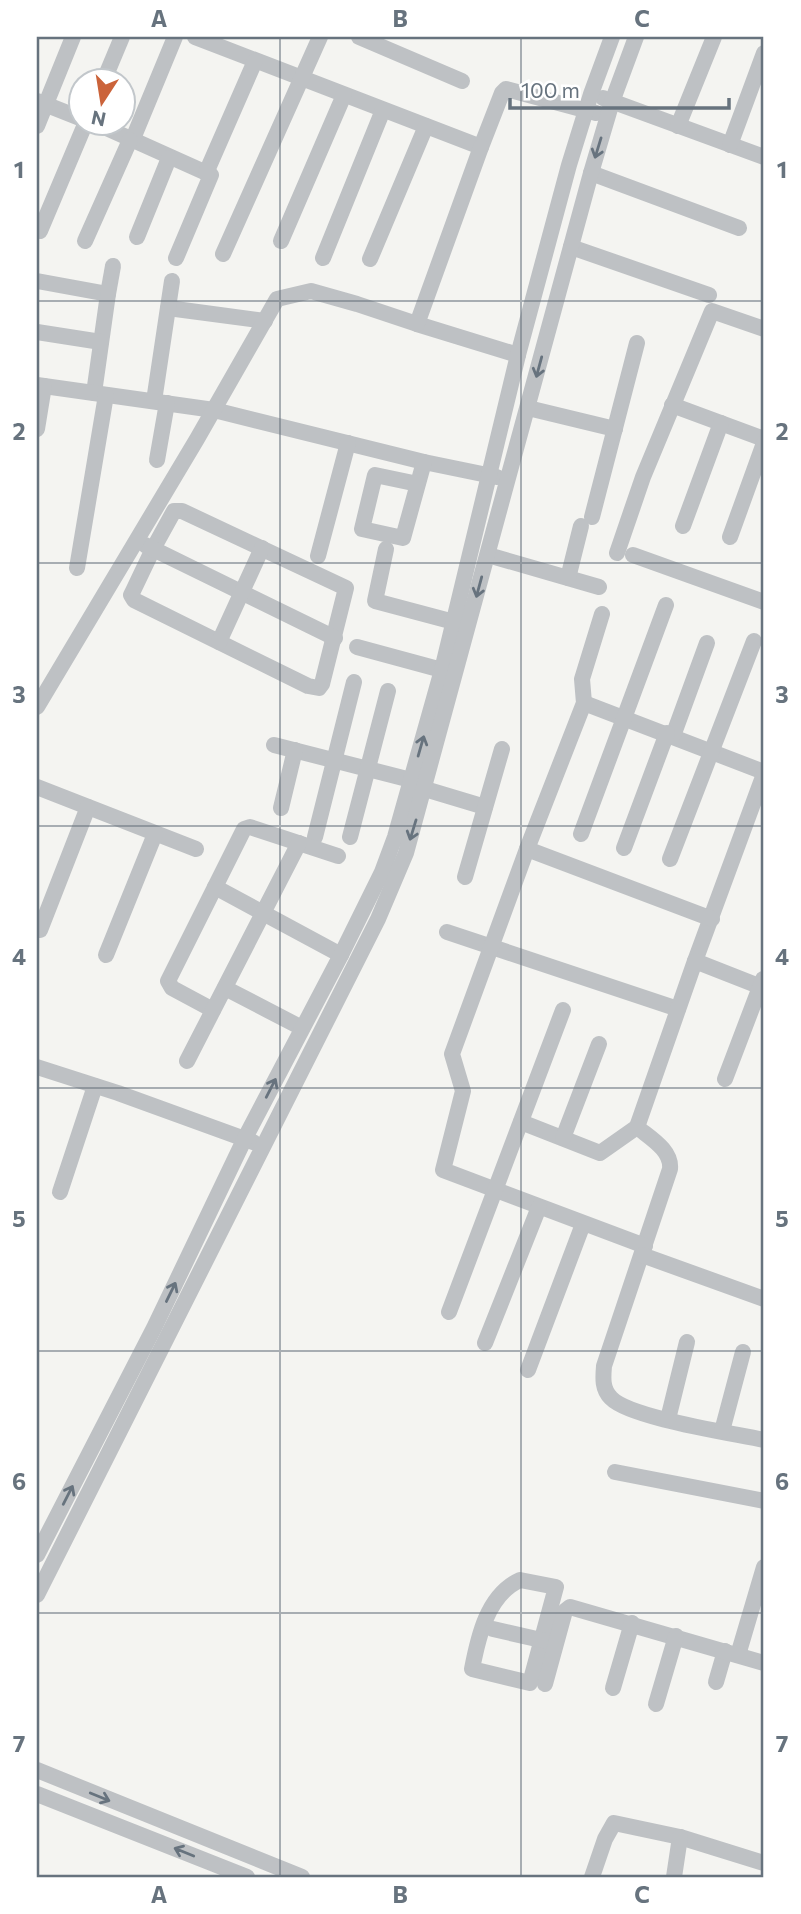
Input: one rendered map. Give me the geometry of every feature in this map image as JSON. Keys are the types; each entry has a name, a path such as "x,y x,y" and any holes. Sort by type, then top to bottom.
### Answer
{"street":[{"path":"37,126 41,103 73,37"},
{"path":"110,66 122,37"},
{"path":"85,241 175,37"},
{"path":"195,37 212,40 255,61 481,147"},
{"path":"223,254 320,37"},
{"path":"359,37 462,81"},
{"path":"37,1595 378,919 406,853 425,789 449,672 454,622 518,355 588,102 612,37"},
{"path":"37,1555 154,1328 245,1138 382,872 488,555 591,173 636,37"},
{"path":"678,126 714,37"},
{"path":"730,145 764,53"},
{"path":"206,173 255,61"},
{"path":"417,324 481,147 506,89 588,102 678,126 764,157"},
{"path":"281,241 344,95"},
{"path":"41,103 66,113"},
{"path":"323,258 383,110"},
{"path":"370,259 426,126"},
{"path":"40,232 80,136"},
{"path":"123,136 211,175 176,258"},
{"path":"137,237 169,158"},
{"path":"591,173 738,228"},
{"path":"571,247 709,295"},
{"path":"77,568 100,394 101,342 113,266"},
{"path":"37,281 108,294"},
{"path":"157,460 172,281"},
{"path":"37,708 278,299 311,292 518,355"},
{"path":"168,308 265,321"},
{"path":"764,330 712,311 643,477 625,554 764,602"},
{"path":"37,332 101,342"},
{"path":"568,578 615,429 637,342"},
{"path":"37,429 40,385 214,410 508,480"},
{"path":"672,405 764,441 730,537"},
{"path":"528,408 615,429"},
{"path":"683,526 721,423"},
{"path":"318,556 348,443"},
{"path":"418,484 375,475 362,529 403,538 418,484 424,462"},
{"path":"177,511 346,588 322,684 314,688 134,600 131,594 153,549 172,514 177,511"},
{"path":"137,541 335,638"},
{"path":"219,642 262,548"},
{"path":"386,550 375,601 454,622"},
{"path":"488,555 599,587"},
{"path":"581,834 666,605"},
{"path":"602,614 582,679 584,703 452,1054 463,1091 443,1170 764,1299"},
{"path":"670,859 754,640"},
{"path":"624,848 707,643"},
{"path":"357,647 449,672"},
{"path":"315,837 354,682"},
{"path":"350,837 388,691"},
{"path":"521,1122 600,1153 637,1127 695,961 759,807 764,773 584,703"},
{"path":"274,745 411,780"},
{"path":"465,877 502,749"},
{"path":"281,808 295,750"},
{"path":"37,787 196,849"},
{"path":"425,789 485,807"},
{"path":"40,930 88,807"},
{"path":"213,1010 172,988 168,981 246,827 338,856"},
{"path":"106,955 155,834"},
{"path":"187,1061 299,843"},
{"path":"527,849 712,919"},
{"path":"215,887 341,955"},
{"path":"447,932 678,1009"},
{"path":"695,961 763,984 725,1079"},
{"path":"225,988 302,1028"},
{"path":"449,1312 563,1010"},
{"path":"563,1138 599,1044"},
{"path":"37,1067 262,1146"},
{"path":"60,1192 95,1086"},
{"path":"637,1127 666,1152 671,1161 604,1366 604,1388 611,1398 625,1408 764,1440"},
{"path":"485,1343 539,1207"},
{"path":"528,1370 583,1224"},
{"path":"668,1419 687,1342"},
{"path":"723,1431 743,1352"},
{"path":"615,1472 764,1501"},
{"path":"716,1682 732,1653 764,1567"},
{"path":"545,1684 549,1642 556,1587 520,1580 513,1583 488,1615 478,1638 472,1669 530,1683 549,1642 565,1611 570,1607 764,1662"},
{"path":"613,1688 632,1623"},
{"path":"493,1629 549,1642"},
{"path":"656,1704 676,1636"},
{"path":"37,1770 302,1877"},
{"path":"37,1794 247,1877"},
{"path":"592,1877 604,1839 614,1823 680,1837 757,1862 747,1877"},
{"path":"674,1877 680,1837"}]}
